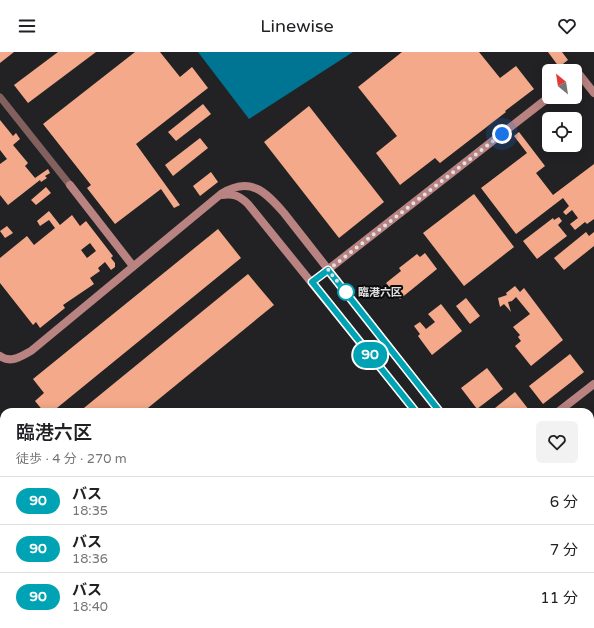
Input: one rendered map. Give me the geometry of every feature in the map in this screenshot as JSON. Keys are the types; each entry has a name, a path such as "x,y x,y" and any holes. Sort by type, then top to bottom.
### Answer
{"street":[{"path":"582,78 594,93"},
{"path":"0,97 133,266"},
{"path":"312,282 542,102"},
{"path":"0,356 4,359 19,358 31,351 218,197 237,186 247,185 256,188 275,203 437,408"},
{"path":"218,197 230,194 237,195 248,204 413,408"},
{"path":"563,408 594,384"}],"water":[{"path":"198,52 353,52 249,119"}],"building":[{"path":"0,52 14,52 0,63"},
{"path":"58,52 96,52 28,103 14,85"},
{"path":"135,52 160,52 180,77 192,67 208,88 136,144 180,205 174,208 161,189 115,224 87,188 91,185 43,124"},
{"path":"402,52 479,52 500,78 516,66 534,89 440,163 435,158 400,185 376,153 397,136 358,87"},
{"path":"548,52 562,52 568,60 563,64 557,64"},
{"path":"203,104 211,114 176,141 168,132"},
{"path":"309,106 384,202 339,238 264,142"},
{"path":"0,120 13,136 16,133 20,139 13,145 28,163 25,166 35,178 48,169 50,173 45,176 47,178 41,182 40,180 8,205 0,195 0,164 7,159 0,150"},
{"path":"519,132 545,166 536,173 553,195 594,164 594,219 587,224 585,222 575,230 570,224 578,218 572,210 566,215 563,212 569,206 563,198 516,234 481,188 527,153 514,136"},
{"path":"200,138 208,148 173,176 165,165"},
{"path":"211,172 218,182 200,196 193,186"},
{"path":"46,187 51,193 36,205 31,200"},
{"path":"474,194 514,247 464,286 423,233"},
{"path":"49,211 60,225 72,215 80,226 86,221 113,256 111,258 115,263 115,267 111,270 105,262 98,268 100,271 90,278 94,284 63,305 65,308 40,328 36,322 33,325 0,283 0,258 27,236 34,245 55,228 49,220 40,226 37,221","holes":["90,243 96,251 87,258 81,250"]},
{"path":"559,217 562,221 558,225 567,236 537,259 523,241 553,218 554,220"},
{"path":"7,226 13,233 5,238 0,231"},
{"path":"218,229 241,258 57,408 41,408 35,401 44,393 33,379"},
{"path":"586,232 589,236 594,232 594,246 564,270 554,258"},
{"path":"425,253 437,269 400,299 386,283 401,271 399,268 417,254 420,257"},
{"path":"248,274 274,305 148,408 84,408"},
{"path":"515,286 520,292 524,288 563,340 531,366 515,346 521,341 518,337 520,335 513,327 530,314 516,297 512,301 508,302 511,312 504,304 500,307 498,298 507,295 506,293"},
{"path":"466,298 480,316 470,324 456,306"},
{"path":"441,304 462,331 432,355 418,336 420,334 414,326 420,322 426,329 435,322 428,314"},
{"path":"570,354 584,372 543,404 529,386"},
{"path":"487,368 503,389 476,408 461,388"},
{"path":"515,392 527,408 495,408"}],"bus line":[{"name":"90","path":"413,408 312,282 328,270 437,408"}],"place":[{"name":"臨港六区","path":"346,292"}],"route":[{"path":"346,292 328,270 502,134"}]}
